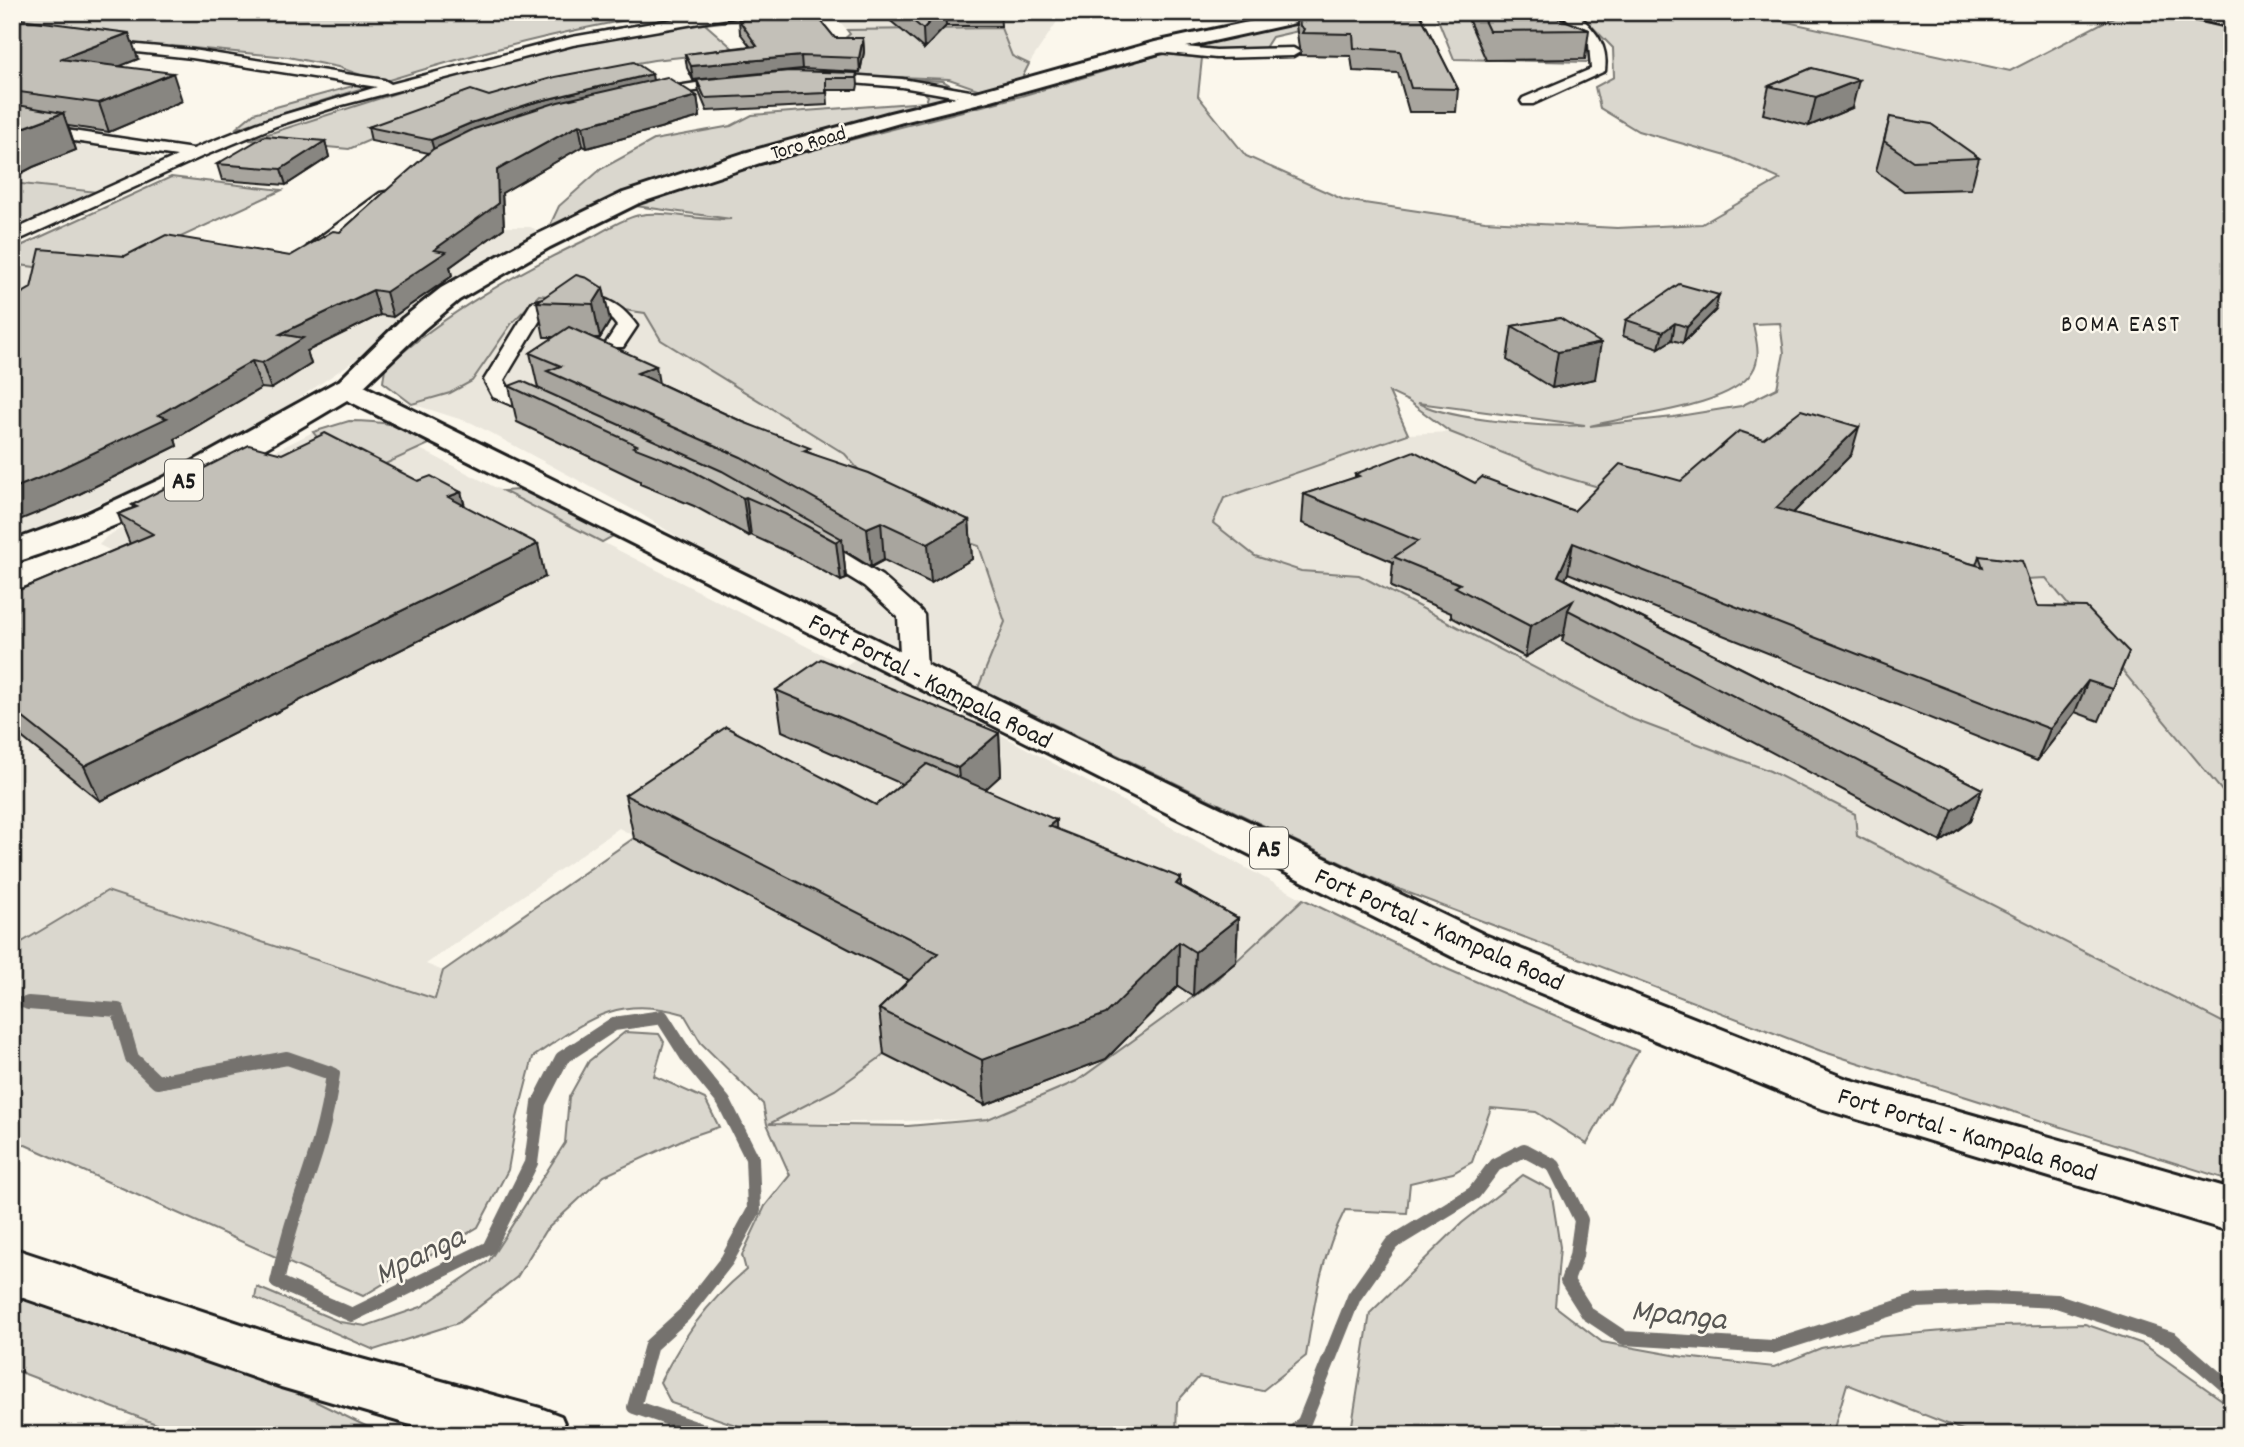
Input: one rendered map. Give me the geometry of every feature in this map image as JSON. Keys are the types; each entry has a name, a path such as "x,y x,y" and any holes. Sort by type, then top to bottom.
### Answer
{"main road":[{"name":"Toro Road","path":"346,388 413,324 450,294 541,242 631,198 752,158 897,117 981,97 1156,48 1322,12"},
{"path":"2189,12 2232,22"},
{"name":"A5","path":"12,553 110,516 175,485 346,388"},
{"name":"Fort Portal - Kampala Road","path":"346,388 914,670 1071,751 1482,951 1834,1094 2232,1211"},
{"path":"12,1271 281,1362 540,1435"}],"street":[{"path":"12,238 195,154 271,124 393,86 572,41 740,12"},
{"path":"1528,101 1598,71 1601,54 1595,40 1567,12"},
{"path":"85,42 192,54 393,86"},
{"path":"1156,48 1216,54 1293,52"},
{"path":"803,76 902,83 981,97"},
{"path":"633,98 698,86 753,80"},
{"path":"12,127 195,154"},
{"path":"315,249 398,188"},
{"path":"570,424 500,393 494,380 540,306 551,299 586,300 617,312 627,326 616,342"},
{"path":"790,532 873,581 911,615 914,670"}],"shaded area":[{"path":"12,12 675,12 619,21 507,46 398,77 235,129 254,113 375,80 338,67 288,57 172,46 150,54 12,33"},
{"path":"727,12 808,12 705,24 736,51 654,60 565,76 433,113 349,149 249,140 481,66 608,29"},
{"path":"832,12 1059,12 1060,17 1029,64 1012,56 1001,28 847,30"},
{"path":"1435,12 1556,12 1592,47 1589,62 1454,59"},
{"path":"1578,12 1742,12 2010,71 2123,12 2162,12 2232,28 2232,803 2046,578 1925,583 1561,476 1450,432 1408,401 1389,392 1408,434 1224,498 1213,523 1255,556 1301,571 1359,575 1632,719 1770,771 1855,814 1857,836 2232,1027 2232,1181 1821,1051 1383,883 978,688 1005,622 979,546 901,519 845,454 661,340 645,313 624,310 597,301 539,295 512,323 472,381 450,393 412,404 383,382 385,368 458,311 537,264 622,221 650,214 731,219 628,205 788,156 1021,96 1162,54 1202,58 1198,96 1246,156 1344,200 1485,221 1617,228 1702,224 1780,179 1730,157 1638,131 1600,108 1595,87 1614,77 1613,48","holes":["1780,323 1784,353 1777,388 1741,406 1590,426 1677,408 1723,394 1740,384 1755,366 1757,348 1753,324","1418,403 1585,425 1499,422 1453,414"]},
{"path":"1347,14 1342,21 1272,37 1261,54 1171,51 1250,28"},
{"path":"1001,28 1012,56 1029,64 1022,78 986,92 949,79 824,74 834,47 850,34 847,30"},
{"path":"910,79 943,81 973,99 776,152 545,236 559,206 601,169 654,140 731,126 752,115 926,102 928,96"},
{"path":"12,135 152,156 157,160 148,170 98,192 12,183"},
{"path":"171,177 282,190 146,253 113,277 12,264 12,250"},
{"path":"12,183 98,192 12,232"},
{"path":"485,227 530,227 535,229 535,232 531,240 257,427 167,475 12,540 12,264 113,277 250,311"},
{"path":"539,295 597,301 624,310 645,313 661,340 845,454 901,519 979,546 1005,622 978,688 748,581 641,514 472,423 412,404 450,393 472,381 512,323"},
{"path":"349,421 395,425 440,439 383,465 323,445 313,432"},
{"path":"313,432 323,445 383,465 420,449 845,666 858,657 1303,899 1209,983 1077,1081 988,1119 767,1124 835,1090 828,938 619,828 426,964 443,971 436,999 107,891 12,948 12,607 145,568 99,545 107,536"},
{"path":"1450,432 1561,476 1925,583 2046,578 2232,803 2232,1027 1968,894 1359,576 1301,571 1255,556 1213,523 1224,498 1408,434"},
{"path":"503,491 547,493 620,532 602,542"},
{"path":"634,838 944,998 878,1059 835,1090 769,1124 908,1126 988,1119 1077,1081 1215,981 1303,899 1447,969 1638,1051 1587,1144 1536,1112 1491,1108 1472,1162 1453,1173 1410,1183 1407,1213 1345,1210 1324,1263 1306,1356 1262,1391 1199,1377 1177,1402 1176,1435 765,1435 671,1403 660,1382 697,1321 718,1296 746,1270 742,1255 765,1206 790,1175 767,1124 763,1104 701,1043 684,1014 639,1007 603,1014 533,1057 517,1118 508,1170 478,1227 363,1296 12,1139 12,948 107,891 435,999 443,971"},
{"path":"625,1032 659,1034 664,1042 654,1076 705,1099 719,1127 686,1138 604,1176 545,1231 517,1277 458,1323 374,1350 255,1298 257,1287 340,1322 366,1326 421,1307 489,1261 565,1143 569,1097 589,1061"},
{"path":"1523,1175 1551,1190 1560,1247 1555,1306 1602,1342 1684,1357 1774,1367 1821,1348 1876,1337 2000,1326 2085,1324 2143,1344 2232,1407 2232,1435 1975,1435 1847,1384 1832,1435 1361,1435 1351,1431 1370,1313 1462,1223"},
{"path":"12,1294 207,1358 288,1388 384,1435 185,1435 12,1369"},
{"path":"133,1417 185,1435 111,1435"}],"building":[{"path":"814,12 835,38 863,38 859,58 801,56 691,66 685,54 757,46 739,20 755,19 753,16"},
{"path":"902,12 939,12 923,29"},
{"path":"1298,12 1419,12 1458,89 1411,88 1400,51 1354,48 1353,34 1302,33 1304,29 1300,26"},
{"path":"1480,12 1544,12 1589,30 1489,31"},
{"path":"12,18 129,33 60,59 173,73 99,103 12,91"},
{"path":"634,62 652,74 532,103 471,123 431,140 368,127 471,90 489,96 555,77"},
{"path":"1812,68 1859,80 1816,97 1769,86"},
{"path":"789,71 857,73 856,78 826,78 826,93 705,98 697,80"},
{"path":"667,77 697,96 579,125 497,170 498,204 434,250 446,252 386,292 373,290 280,334 303,338 262,363 252,361 158,415 167,418 12,489 12,334 17,319 12,312 12,299 31,288 40,249 125,256 166,235 290,256 333,231 340,232 433,149 474,129 558,102"},
{"path":"12,104 63,113 12,132"},
{"path":"1890,117 1931,124 1979,158 1913,161 1884,141"},
{"path":"265,136 325,141 281,169 217,164"},
{"path":"576,275 603,288 593,304 537,302"},
{"path":"1679,284 1719,295 1687,327 1675,323 1663,332 1626,320"},
{"path":"1560,318 1601,343 1558,352 1512,326"},
{"path":"569,327 656,366 637,373 743,422 810,448 803,451 869,473 969,520 928,544 881,522 867,528 741,457 547,371 561,366 530,353"},
{"path":"522,381 722,471 842,539 836,542 785,514 743,498 687,468 633,447 637,445 509,386"},
{"path":"1801,410 1859,427 1776,508 1983,567 1979,556 2022,561 2038,606 2086,607 2129,652 2113,689 2088,681 2050,729 1573,543 1558,576 1982,789 1953,810 1568,610 1573,601 1530,626 1455,587 1460,584 1394,557 1418,541 1304,494 1359,476 1355,474 1414,451 1475,483 1482,477 1574,511 1620,464 1681,481 1739,431 1763,439"},
{"path":"325,433 418,481 431,476 461,492 448,497 538,544 84,766 12,709 12,593 153,534 118,514 137,507 132,505 249,445 282,454"},
{"path":"821,659 999,733 958,768 776,690"},
{"path":"726,727 876,805 927,764 1056,820 1049,826 1181,878 1176,884 1238,918 1195,952 1179,942 1106,1014 982,1060 879,1009 938,953 625,795"}],"waterway":[{"name":"Mpanga","path":"12,1002 51,1005"},
{"name":"Mpanga","path":"28,1003 118,1010 132,1058 157,1082 287,1058 333,1074 319,1143 291,1227 277,1282 352,1315 489,1248 531,1163 539,1103 562,1058 614,1024 662,1017 688,1058 724,1102 752,1158 754,1210 727,1260 684,1315 651,1345 634,1407 716,1435"},
{"name":"Mpanga","path":"1291,1435 1304,1422 1354,1297 1392,1243 1474,1193 1495,1165 1524,1150 1554,1166 1581,1220 1576,1256 1567,1281 1588,1314 1624,1338 1772,1347 1917,1301 1986,1298 2057,1301 2172,1339 2232,1391"}],"district":[{"name":"BOMA EAST","path":"2121,323"}]}
